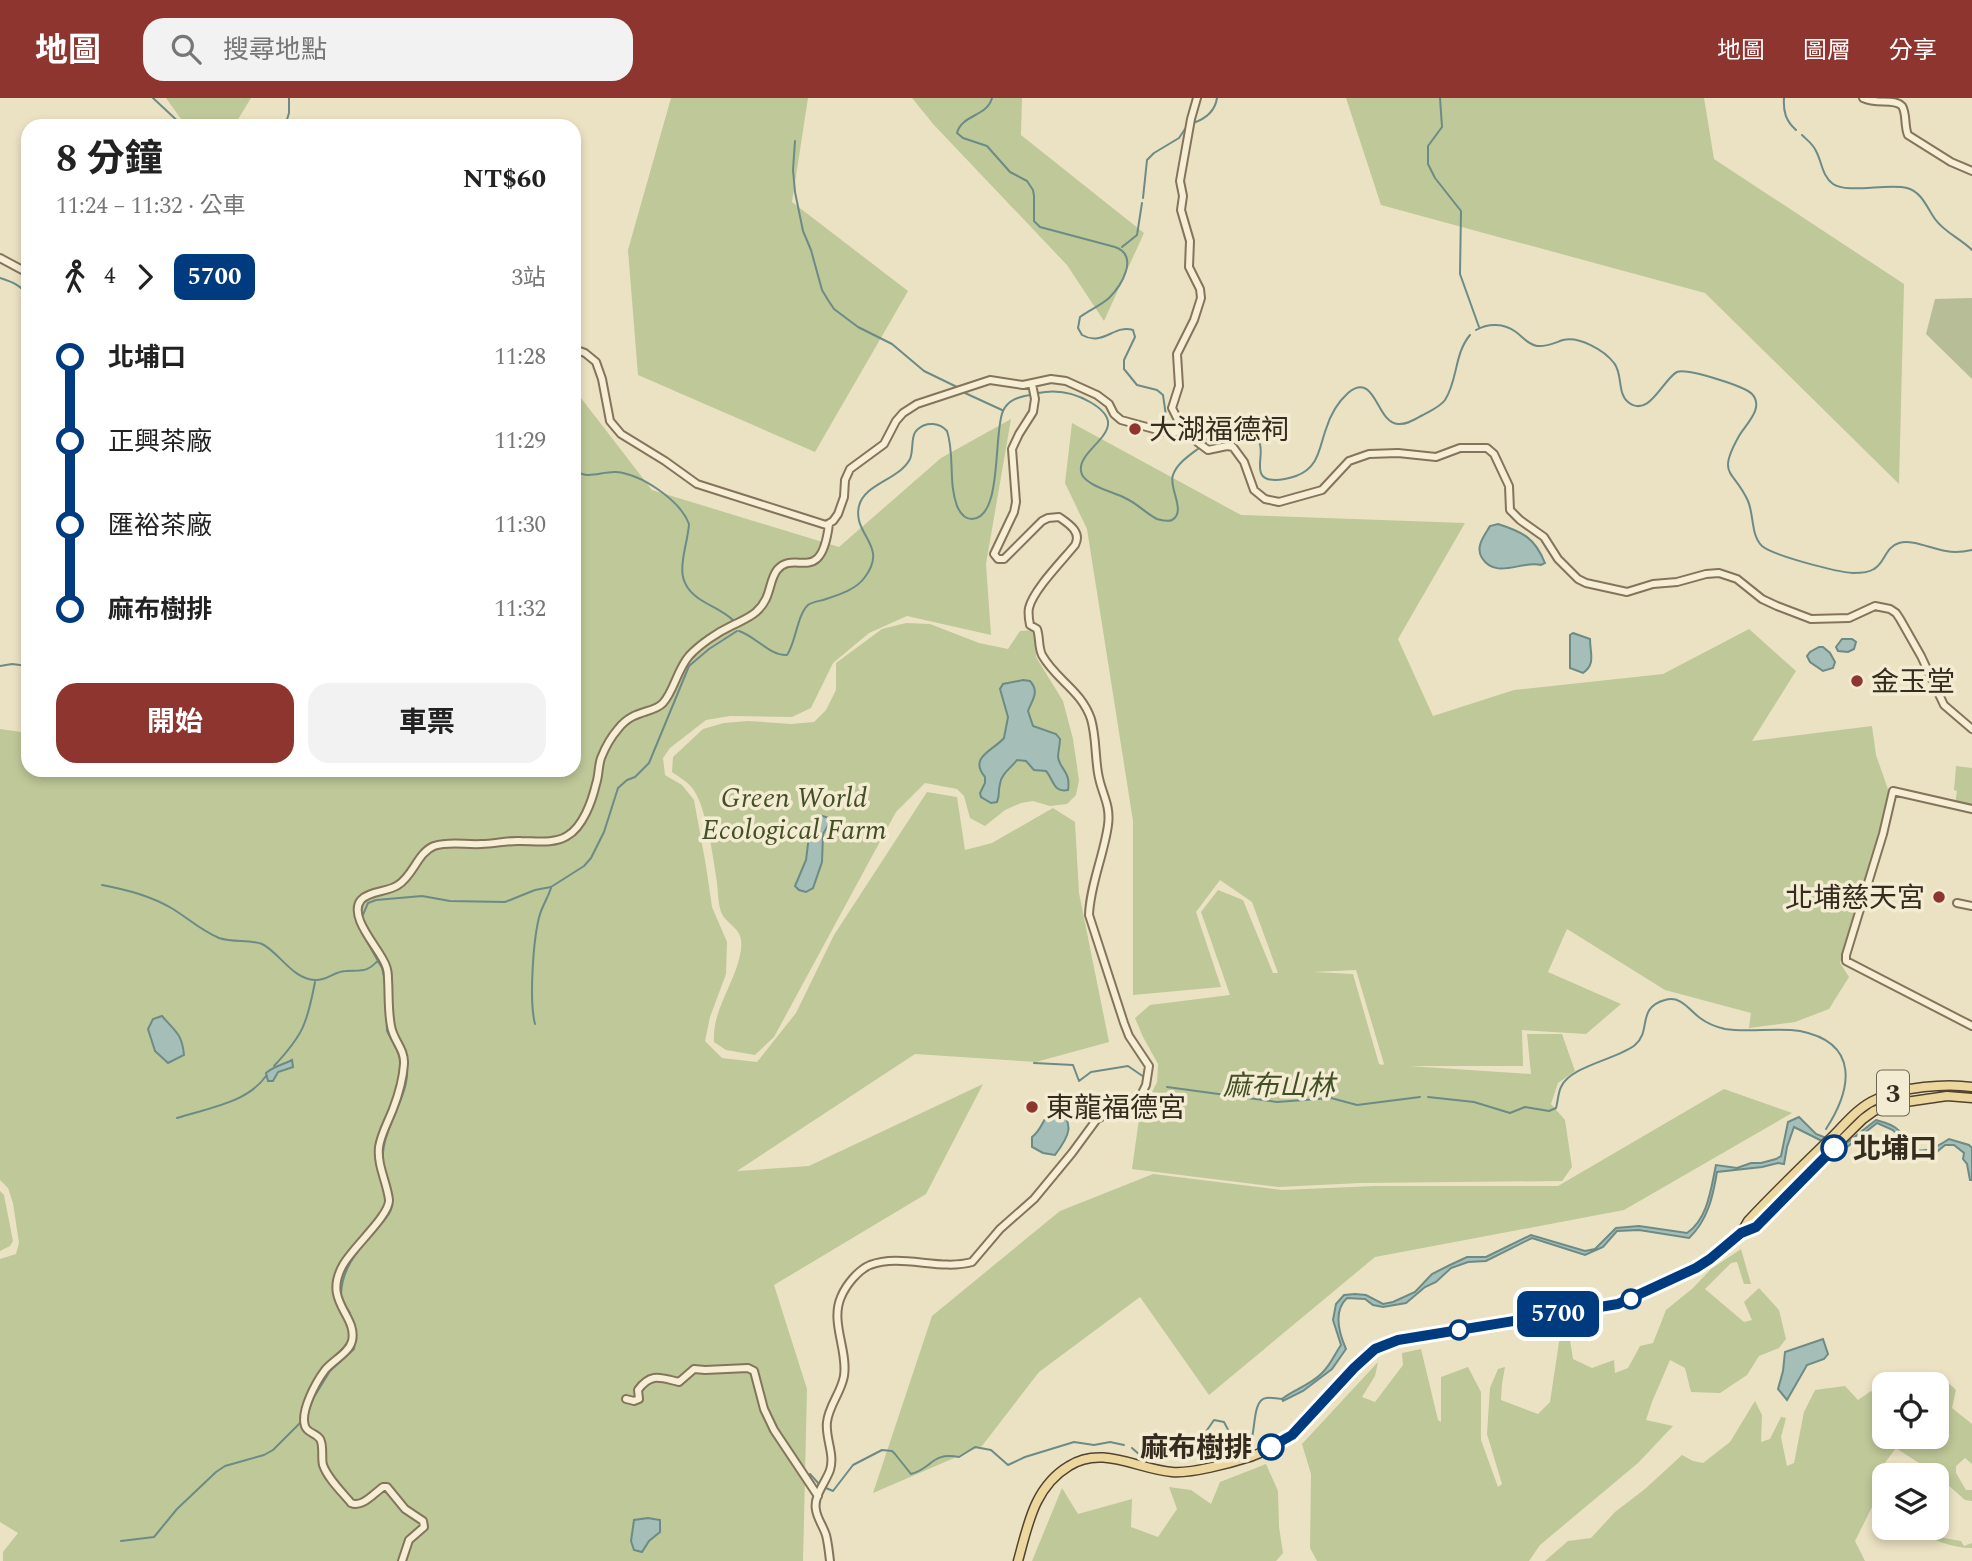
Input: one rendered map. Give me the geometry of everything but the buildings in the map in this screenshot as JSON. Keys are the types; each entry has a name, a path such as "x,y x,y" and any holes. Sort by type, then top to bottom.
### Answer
{"main road":[{"name":"3","path":"1018,1561 1038,1497 1045,1485 1072,1464 1084,1459 1105,1457 1153,1469 1184,1473 1251,1456 1292,1435 1375,1349 1398,1340 1538,1321 1618,1304 1696,1268 1741,1233 1756,1227 1812,1169 1859,1109 1875,1099 1890,1093 1945,1084 1972,1086"},
{"name":"3","path":"1741,1233 1748,1221 1805,1161 1874,1111 1892,1104 1947,1096 1971,1098"}],"street":[{"path":"1197,98 1180,181 1183,196 1181,210 1190,241 1189,267 1200,289 1200,298 1194,320 1176,357 1179,386 1172,405 1184,432 1202,446 1210,450 1233,447 1241,455 1254,490 1265,499 1279,502 1322,490 1349,461 1369,454 1398,453 1436,457 1460,448 1487,449 1494,454 1509,486 1510,510 1544,537 1558,559 1583,582 1627,592 1653,584 1718,573 1737,579 1762,599 1811,619 1849,618 1872,607 1884,607 1896,613 1921,656 1944,705 1972,729"},
{"path":"1863,98 1872,102 1891,99 1899,103 1904,111 1908,135 1951,162 1972,171"},
{"path":"0,258 21,269"},
{"path":"581,352 596,362 610,421 621,434 706,488 820,524 829,524"},
{"path":"402,1561 409,1541 424,1527 422,1521 405,1509 385,1487 360,1504 355,1506 351,1503 324,1467 320,1440 317,1435 307,1430 305,1424 308,1401 321,1376 330,1364 347,1350 352,1341 350,1324 337,1299 338,1279 346,1260 388,1209 389,1199 380,1168 379,1149 404,1068 404,1056 391,1027 387,967 358,914 359,905 365,897 389,890 403,882 425,852 434,846 458,843 478,845 516,840 550,841 571,834 582,820 597,782 602,756 619,726 634,714 663,703 678,672 694,651 757,611 765,601 780,567 813,562 819,558 823,553 829,524 842,505 845,480 850,469 884,444 896,421 909,408 990,380 1023,385 1051,379 1066,381 1097,395 1109,404 1118,418 1127,423 1165,432 1184,432"},
{"path":"830,1561 827,1537 816,1511 818,1496 831,1461 828,1415 844,1375 839,1307 841,1298 853,1279 870,1265 892,1261 950,1265 972,1262 1000,1229 1034,1199 1097,1119 1137,1099 1146,1085 1149,1066 1129,1036 1089,915 1110,809 1100,787 1090,718 1082,699 1052,670 1039,648 1037,629 1030,625 1029,608 1034,597 1075,545 1078,540 1076,531 1059,517 1048,518 1004,559 998,559 994,554 1014,512 1016,502 1012,449 1033,412 1035,399 1032,384"},
{"path":"1972,809 1893,791 1883,834 1846,955 1846,961 1972,1026"},
{"path":"1957,903 1972,906"},
{"path":"1971,1098 1972,1086"},
{"path":"626,1399 639,1399 638,1390 645,1381 656,1377 679,1382 694,1369 748,1368 754,1371 764,1409 774,1430 818,1496"}],"green space":[{"path":"166,98 251,98 238,119 181,119"},
{"path":"671,98 808,98 792,202 908,291 815,452 638,375 628,250"},
{"path":"912,98 1022,98 1021,135 1144,233 1104,321 1067,265 934,125"},
{"path":"1346,98 1704,98 1714,159 1904,284 1899,484 1705,293 1381,205"},
{"path":"1972,298 1972,379 1926,334 1935,299"},
{"path":"581,398 652,490 839,547 941,458 1011,419 986,564 991,635 907,616 869,633 833,663 811,708 792,717 730,716 706,720 670,748 663,758 665,775 682,785 694,800 712,907 727,942 726,974 710,1017 705,1041 722,1058 757,1062 796,1013 834,935 927,792 957,797 965,850 992,843 1053,808 1075,822 1079,893 1109,1042 1036,1062 915,1054 737,1171 809,1166 983,1084 926,1194 774,1285 807,1389 803,1561 3,1561 3,1552 18,1533 0,1522 0,1259 16,1254 19,1243 13,1203 8,1188 0,1180 0,729 21,732 21,777 581,777"},
{"name":"麻布山林","path":"1072,423 1241,515 1465,523 1398,639 1433,716 1514,690 1663,674 1749,629 1796,671 1752,741 1872,726 1876,755 1890,795 1840,963 1849,977 1829,1009 1795,1022 1749,1028 1751,1013 1665,990 1567,929 1548,972 1621,1004 1586,1034 1522,1030 1523,1066 1409,1066 1531,1074 1527,1034 1562,1034 1575,1071 1558,1083 1551,1104 1565,1120 1572,1167 1562,1181 1360,1183 1279,1187 1132,1169 1139,1119 1157,1082 1158,1064 1135,1018 1150,1005 1230,995 1201,912 1218,890 1243,900 1273,973 1278,973 1252,902 1220,880 1196,912 1221,987 1133,995 1133,821 1087,529 1065,483","holes":["1356,970 1384,1064 1379,1064 1353,974 1313,972"]},
{"name":"Green World Ecological Farm","path":"906,623 930,624 979,643 1008,649 1020,631 1035,630 1036,657 1063,701 1073,739 1079,780 1076,795 1067,804 1050,806 1033,801 1021,803 1005,810 985,826 970,818 964,796 957,789 925,783 896,812 774,1037 755,1055 726,1050 714,1042 714,1030 738,962 740,937 721,911 702,808 691,786 672,772 673,757 703,729 724,723 814,722 826,710 836,690 836,663 882,629"},
{"path":"1956,766 1972,768 1972,808 1955,804"},
{"path":"1724,1089 1792,1113 1624,1210 1375,1257 1209,1395 1140,1297 1039,1372 982,1446 873,1493 932,1316 1060,1211 1153,1174 1282,1190 1375,1186 1558,1186"},
{"path":"0,1191 4,1195 13,1241 10,1246 0,1251"},
{"path":"1741,1249 1751,1284 1744,1284 1737,1262 1731,1263 1705,1289 1744,1322 1752,1320 1744,1302 1759,1288 1779,1310 1786,1339 1779,1348 1759,1356 1747,1375 1720,1393 1691,1392 1685,1368 1670,1360 1646,1420 1673,1426 1638,1463 1540,1545 1529,1561 1317,1561 1310,1548 1311,1474 1302,1444 1378,1362 1375,1376 1362,1397 1375,1402 1403,1365 1402,1353 1421,1349 1438,1420 1441,1422 1441,1377 1468,1367 1481,1392 1481,1440 1498,1487 1502,1484 1487,1434 1490,1388 1498,1369 1505,1367 1501,1400 1538,1414 1550,1402 1561,1329 1568,1328 1573,1359 1592,1368 1614,1360 1615,1373 1628,1368 1640,1346 1653,1343 1666,1310 1711,1269"},
{"path":"1949,1383 1956,1390 1952,1408 1972,1424 1972,1464 1965,1458 1956,1466 1956,1473 1966,1490 1972,1490 1972,1501 1965,1500 1949,1486 1949,1463 1919,1463 1898,1449 1949,1449"},
{"path":"1845,1386 1858,1400 1871,1391 1872,1449 1895,1449 1885,1463 1872,1463 1872,1507 1855,1541 1865,1561 1545,1561 1568,1541 1591,1538 1615,1512 1682,1455 1703,1463 1730,1442 1755,1401 1762,1415 1761,1442 1770,1439 1781,1417 1786,1418 1781,1437 1787,1466 1794,1463 1804,1412 1815,1390"},
{"path":"1266,1464 1278,1491 1283,1553 1276,1561 1032,1561 1062,1488 1078,1514 1132,1499 1131,1527 1158,1537 1177,1509 1169,1487 1191,1490 1211,1504 1220,1482"},
{"path":"1937,1540 1961,1541 1964,1546 1972,1543 1972,1548 1957,1547"}],"water":[{"path":"1498,524 1527,537 1537,547 1545,563 1502,569 1488,564 1480,554 1480,546 1490,526"},
{"path":"1573,633 1590,639 1591,662 1583,673 1570,668 1570,635"},
{"path":"1842,639 1856,642 1854,649 1848,652 1838,651 1836,647"},
{"path":"1819,647 1830,653 1835,662 1833,668 1823,671 1810,662 1807,656"},
{"path":"1030,681 1034,689 1028,711 1033,726 1056,734 1060,739 1058,757 1067,775 1068,790 1059,790 1046,771 1034,770 1026,761 1017,760 1002,777 997,802 991,803 981,797 985,777 979,764 984,754 1004,738 1008,717 1000,689 1003,684"},
{"path":"819,815 832,819 823,834 822,862 813,888 806,892 795,886 806,860 809,836"},
{"path":"162,1016 180,1038 184,1055 168,1063 155,1051 148,1029 153,1019"},
{"path":"292,1060 293,1067 278,1072 273,1081 268,1081 266,1073"},
{"path":"1057,1105 1066,1118 1068,1130 1055,1155 1032,1147 1032,1137 1048,1113"},
{"path":"1799,1117 1816,1134 1844,1145 1876,1120 1895,1127 1907,1143 1917,1150 1933,1148 1949,1139 1969,1145 1972,1148 1972,1180 1963,1159 1964,1153 1954,1145 1945,1145 1932,1156 1919,1159 1893,1130 1877,1123 1842,1151 1794,1127 1784,1164 1717,1172 1705,1216 1689,1238 1639,1230 1617,1231 1603,1247 1585,1255 1532,1238 1486,1261 1468,1262 1451,1268 1406,1303 1383,1307 1373,1305 1365,1299 1347,1298 1339,1316 1341,1336 1346,1349 1332,1369 1303,1391 1283,1401 1286,1396 1321,1374 1341,1345 1333,1320 1336,1304 1344,1295 1366,1295 1383,1304 1393,1302 1415,1292 1432,1274 1450,1265 1467,1257 1486,1257 1531,1235 1585,1251 1595,1249 1616,1228 1639,1226 1687,1233 1700,1220 1704,1211 1716,1165 1737,1168 1776,1159 1781,1156 1788,1122"},
{"path":"1823,1339 1828,1354 1824,1359 1807,1365 1787,1400 1778,1389 1785,1352"},
{"path":"634,1520 660,1520 660,1532 649,1541 642,1552 634,1550 631,1541"}],"waterway":[{"path":"153,98 176,119"},
{"path":"287,119 289,98"},
{"path":"992,98 985,109 964,122 957,133 963,138 987,146 1010,172 1027,181 1033,190 1034,221 1040,227 1122,251 1127,264 1123,279 1109,298 1080,317 1078,328 1082,335 1089,338 1102,337 1120,330 1133,330 1135,337 1124,360 1124,369 1137,385 1157,390 1163,395 1167,423 1178,423"},
{"path":"1193,123 1209,114 1217,98"},
{"path":"1440,98 1442,127 1428,146 1428,164 1435,178 1461,211 1460,274 1479,327"},
{"path":"1784,98 1786,116 1796,130"},
{"path":"1143,198 1147,160 1179,138 1187,126"},
{"path":"1802,135 1815,149 1824,173 1833,184 1848,188 1899,187 1912,190 1939,224 1972,250"},
{"path":"795,141 793,170 803,231 822,290 828,300 834,309 858,327 892,344 924,371 957,387"},
{"path":"1122,247 1137,235 1142,203"},
{"path":"0,278 21,289"},
{"path":"1476,330 1491,325 1506,327 1537,346 1569,339 1591,345 1604,353 1617,367 1625,398 1636,406 1649,402 1672,376 1683,371 1715,379 1752,394 1755,411 1732,449 1728,466 1748,501 1758,542 1769,550 1806,563 1853,573 1874,569 1894,545 1904,542 1953,552 1972,550"},
{"path":"1204,445 1223,437 1248,435 1259,442 1261,447 1260,471 1263,476 1275,480 1296,476 1314,463 1335,410 1348,393 1357,388 1365,388 1370,392 1385,416 1398,424 1405,424 1440,405 1449,392 1461,350 1470,335"},
{"path":"1038,393 1058,391 1071,394 1090,402 1103,412 1108,421 1107,429 1082,462 1083,476 1092,484 1129,500 1157,519 1170,521 1176,516 1178,505 1173,475 1181,463 1199,448"},
{"path":"965,393 1002,410"},
{"path":"739,631 769,649 787,655 801,615 808,605 846,592 861,582 871,566 873,556 858,516 862,498 905,466 910,459 914,435 922,426 933,424 947,431 957,506 967,518 982,515 989,505 993,490 1003,411 1014,400 1030,395"},
{"path":"1183,421 1193,422 1207,440"},
{"path":"581,473 626,474 648,483 669,498 689,524 682,565 685,584 701,600 734,621"},
{"path":"362,917 368,903 376,900 422,896 450,901 505,902 535,890 551,887 584,866 604,832 618,788 635,777 649,763 689,666 737,631"},
{"path":"0,666 21,665"},
{"path":"102,885 156,900 219,938 262,944 299,975 307,978 319,980 342,971 364,970 379,959"},
{"path":"535,1024 532,985 535,938 540,914 551,888"},
{"path":"361,931 382,968 387,1031 400,1056"},
{"path":"274,1066 298,1037 315,982"},
{"path":"1428,1097 1474,1102 1510,1113 1525,1107 1549,1111 1556,1108 1560,1089 1566,1080 1584,1068 1618,1055 1635,1045 1643,1033 1650,1008 1671,999 1680,1001 1703,1020 1718,1027 1734,1030 1800,1031 1819,1037 1833,1046 1841,1057 1845,1084 1835,1114 1826,1129"},
{"path":"1034,1063 1073,1065 1079,1081 1091,1072 1128,1066 1144,1077"},
{"path":"383,1162 386,1138 404,1090 407,1067"},
{"path":"177,1118 238,1099 266,1076"},
{"path":"1167,1087 1277,1102 1331,1098 1357,1105 1420,1097"},
{"path":"374,1231 392,1207 390,1188"},
{"path":"341,1294 348,1267 364,1243"},
{"path":"343,1303 350,1313"},
{"path":"309,1410 330,1371 354,1349 356,1332 352,1319"},
{"path":"1153,1457 1171,1455 1187,1449 1193,1440 1205,1433 1214,1420 1224,1422 1234,1441 1250,1444 1258,1404 1268,1398 1283,1399"},
{"path":"121,1541 154,1537 177,1509 216,1472 225,1466 273,1450 302,1421"},
{"path":"826,1488 833,1491 853,1465 882,1450 892,1451 911,1474 937,1459 959,1457 975,1447 991,1450 1008,1465 1074,1442 1094,1445 1110,1442 1124,1445"},
{"path":"1132,1448 1143,1456"},
{"path":"810,1474 819,1484"}],"bus line":[{"name":"5700","path":"1271,1447 1292,1435 1375,1349 1398,1340 1618,1304 1696,1268 1741,1233 1756,1227 1834,1148"}],"place":[{"name":"大湖福德祠","path":"1135,429"},
{"name":"金玉堂","path":"1857,681"},
{"name":"北埔慈天宮","path":"1939,897"},
{"name":"東龍福德宮","path":"1032,1107"},
{"name":"北埔口","path":"1834,1148"},
{"name":"麻布樹排","path":"1271,1447"}]}
